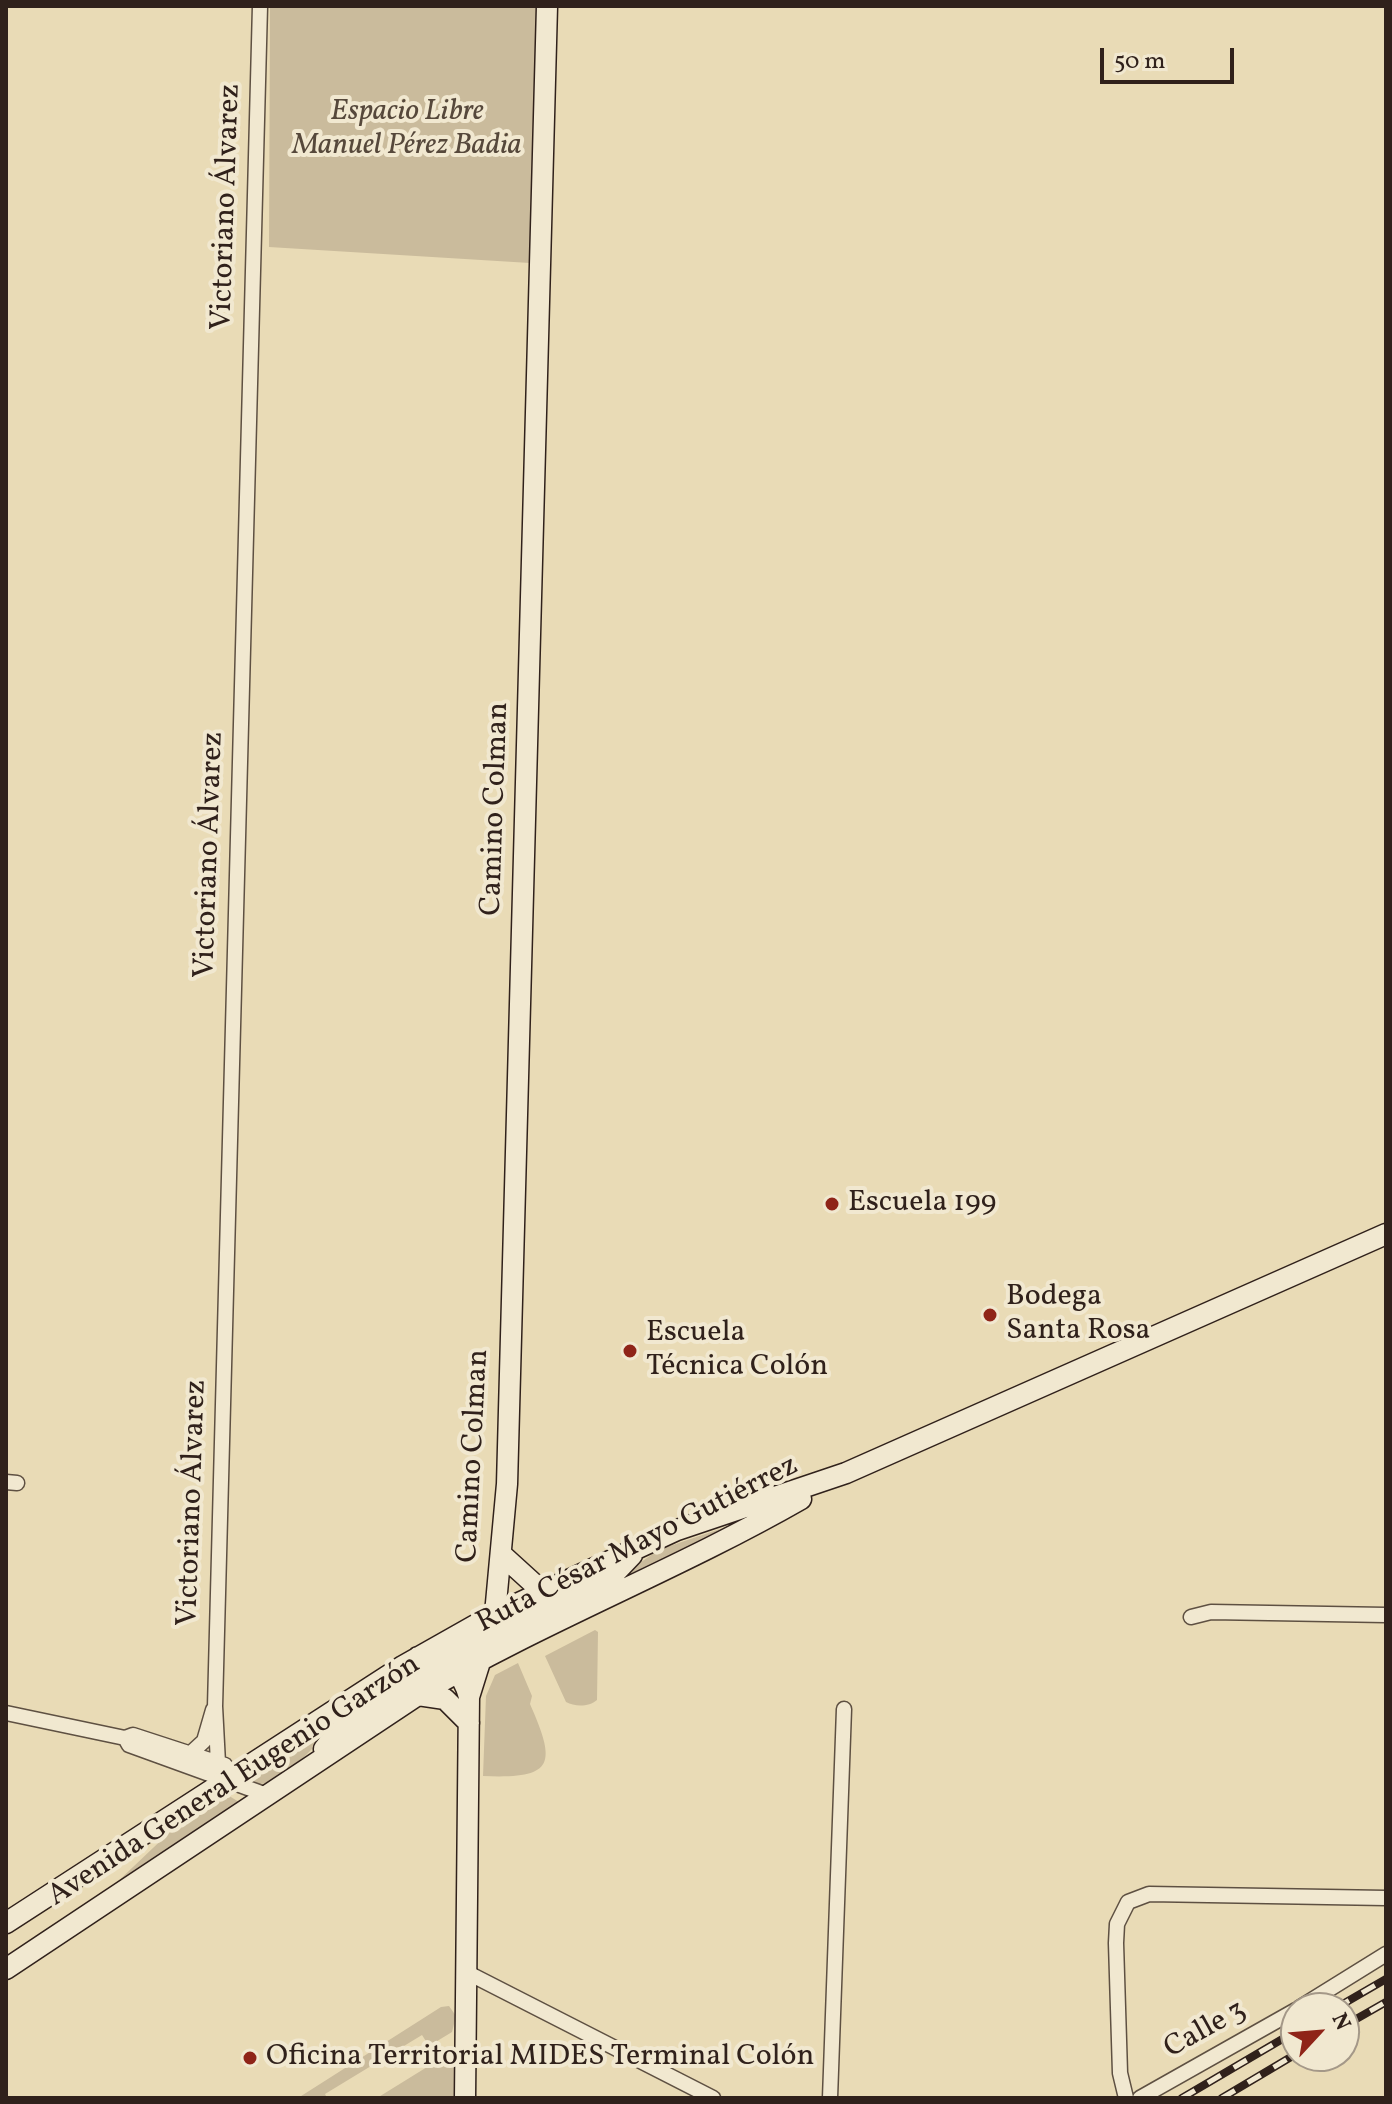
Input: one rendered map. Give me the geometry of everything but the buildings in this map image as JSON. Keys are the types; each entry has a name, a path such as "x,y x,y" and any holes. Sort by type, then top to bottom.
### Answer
{"main road":[{"name":"Camino Colman","path":"465,2098 469,1697 481,1658 504,1628 501,1554 515,1258 547,6"},
{"name":"Ruta César Mayo Gutiérrez","path":"451,1667 481,1658 504,1628 547,1590 677,1530 846,1473 1386,1234"},
{"name":"Ruta César Mayo Gutiérrez","path":"418,1657 504,1628 766,1519 846,1473"},
{"path":"311,1766 349,1722 451,1667 476,1638 504,1628 612,1576 637,1549"},
{"path":"501,1554 534,1584 547,1590"},
{"path":"418,1657 432,1656 451,1667"},
{"name":"Avenida General Eugenio Garzón","path":"6,1923 229,1771 418,1657"},
{"name":"Camino Colman","path":"451,1667 469,1697"},
{"name":"Avenida General Eugenio Garzón","path":"6,1969 418,1695 451,1667"},
{"path":"418,1695 445,1699 469,1723"}],"street":[{"name":"Victoriano Álvarez","path":"229,1771 215,1706 260,6"},
{"path":"1191,1617 1211,1612 1386,1615"},
{"name":"Victoriano Álvarez","path":"191,1753 204,1741 215,1706"},
{"path":"830,2098 844,1709"},
{"path":"6,1713 125,1738 133,1735 191,1753 229,1771 267,1795"},
{"path":"125,1738 129,1745 229,1771"},
{"path":"1126,2098 1120,2073 1116,1943 1117,1924 1126,1905 1149,1894 1386,1898"},
{"name":"Calle 3","path":"1325,1992 1386,1954"},
{"path":"468,1973 713,2098"},
{"name":"Calle 3","path":"1140,2098 1280,2019"}],"green space":[{"name":"Espacio Libre Manuel Pérez Badia","path":"270,6 538,6 530,263 269,247"},
{"path":"720,1529 682,1553 557,1609 616,1580 658,1550"},
{"path":"595,1630 598,1632 597,1700 586,1705 570,1704 566,1702 545,1656"},
{"path":"518,1663 532,1696 530,1704 544,1741 546,1754 543,1764 536,1771 524,1775 483,1776 486,1696 495,1675"},
{"path":"408,1674 328,1733 304,1757 269,1783 260,1784 250,1779"},
{"path":"226,1794 239,1802 35,1941 35,1936 112,1887 174,1828"},
{"path":"449,2006 456,2016 452,2032 429,2046 422,2035 325,2094 327,2098 298,2098 441,2007"},
{"path":"440,2059 449,2059 456,2066 456,2098 377,2098"}],"railway":[{"path":"1360,1994 1386,1979"},
{"path":"1360,2017 1386,2002"},
{"path":"1182,2098 1280,2040"},
{"path":"1222,2098 1280,2064"}],"place":[{"name":"Escuela 199","path":"832,1204"},
{"name":"Bodega Santa Rosa","path":"990,1315"},
{"name":"Escuela Técnica Colón","path":"630,1351"},
{"name":"Oficina Territorial MIDES Terminal Colón","path":"250,2058"}]}
